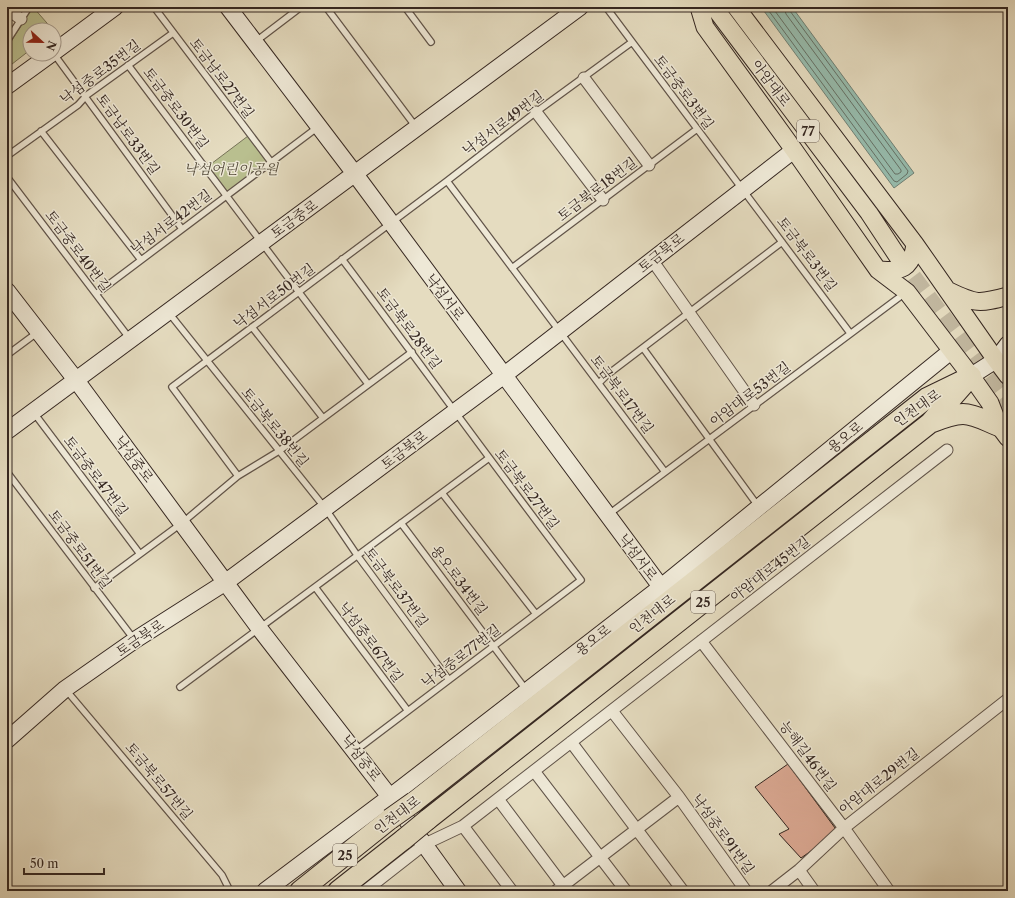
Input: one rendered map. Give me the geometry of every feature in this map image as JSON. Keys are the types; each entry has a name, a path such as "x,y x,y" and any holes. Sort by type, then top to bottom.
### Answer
{"highway":[{"name":"인천대로","path":"338,891 930,423 971,376"},
{"name":"인천대로","path":"300,891 927,398 971,376"},
{"path":"930,423 951,416 964,414 979,418 1003,432"}],"main road":[{"path":"699,7 705,27 878,270 907,292 990,403 1003,432"},
{"name":"아암대로","path":"714,7 869,213 898,257"},
{"path":"736,7 916,244 1008,376"},
{"path":"878,270 892,271 902,269 909,264 914,255 916,244"},
{"path":"948,290 969,300 984,302 1008,296"}],"street":[{"path":"62,46 115,7"},
{"name":"낙섬서로","path":"228,7 355,174 503,376 661,587"},
{"name":"토금중로","path":"7,431 580,7"},
{"path":"7,9 22,19"},
{"path":"7,86 40,62"},
{"path":"584,78 649,165"},
{"path":"536,112 603,200"},
{"name":"토금북로","path":"7,740 65,689 135,640 226,582 503,376 794,150"},
{"path":"652,260 754,405"},
{"name":"낙섬중로","path":"7,291 76,380 259,628 390,797 458,891"},
{"name":"25","path":"971,376 996,360 1008,344"},
{"name":"용오로","path":"265,891 390,797 661,587 951,351"},
{"name":"아암대로45번길","path":"365,891 425,844 463,826 947,450"},
{"name":"능해길46번길","path":"701,641 844,828 889,891"},
{"name":"아암대로29번길","path":"772,891 799,870 844,828 1008,699"},
{"path":"612,711 679,797"},
{"path":"571,742 683,891"},
{"path":"534,771 626,891"},
{"name":"낙섬중로91번길","path":"562,889 600,857 679,797 746,891"},
{"path":"498,799 562,889"},
{"path":"463,826 512,891"},
{"path":"799,870 814,891"}],"lane":[{"path":"7,41 29,7"},
{"name":"토금남로27번길","path":"154,7 271,162"},
{"path":"254,42 301,7"},
{"path":"326,7 417,128"},
{"path":"405,7 431,42"},
{"name":"토금중로3번길","path":"606,7 743,190"},
{"name":"낙섬중로35번길","path":"7,156 78,105 86,96 173,33"},
{"name":"낙섬서로49번길","path":"390,223 536,112 632,42"},
{"name":"토금남로33번길","path":"61,62 182,229"},
{"name":"토금중로30번길","path":"128,65 368,384"},
{"name":"낙섬서로42번길","path":"96,294 319,127"},
{"name":"토금북로18번길","path":"512,268 697,129"},
{"path":"41,131 141,260"},
{"name":"토금중로40번길","path":"7,177 131,340"},
{"path":"447,181 560,332"},
{"name":"토금북로3번길","path":"743,190 850,333"},
{"name":"낙섬서로50번길","path":"238,476 172,387 390,223"},
{"path":"599,383 782,242"},
{"name":"토금북로28번길","path":"342,260 456,411"},
{"name":"아암대로53번길","path":"607,515 907,292"},
{"name":"토금북로38번길","path":"168,312 325,508"},
{"path":"252,327 323,418"},
{"path":"7,355 38,332"},
{"name":"토금북로17번길","path":"560,332 665,472"},
{"path":"643,348 759,507"},
{"path":"94,588 182,523 238,476 279,451 412,352"},
{"name":"토금북로27번길","path":"456,411 489,458 581,580"},
{"name":"토금중로47번길","path":"33,412 140,554"},
{"path":"180,687 489,458"},
{"name":"토금중로51번길","path":"7,472 135,640"},
{"path":"442,492 536,614"},
{"name":"토금북로37번길","path":"325,508 357,555 449,680"},
{"name":"용오로34번길","path":"401,523 527,691"},
{"name":"낙섬중로77번길","path":"355,751 581,580"},
{"name":"낙섬중로67번길","path":"315,587 408,711"},
{"name":"토금북로57번길","path":"65,689 222,875 230,891"}],"green space":[{"path":"33,7 46,22 23,22"},
{"path":"22,24 22,56 7,68 7,48"},
{"name":"낙섬어린이공원","path":"248,136 268,162 227,194 207,167"}],"water":[{"path":"761,7 792,7 914,173 894,188"}],"building":[{"path":"788,764 838,832 801,858 779,834 789,829 755,787"}],"tunnel":[{"path":"898,257 1008,403"}]}
